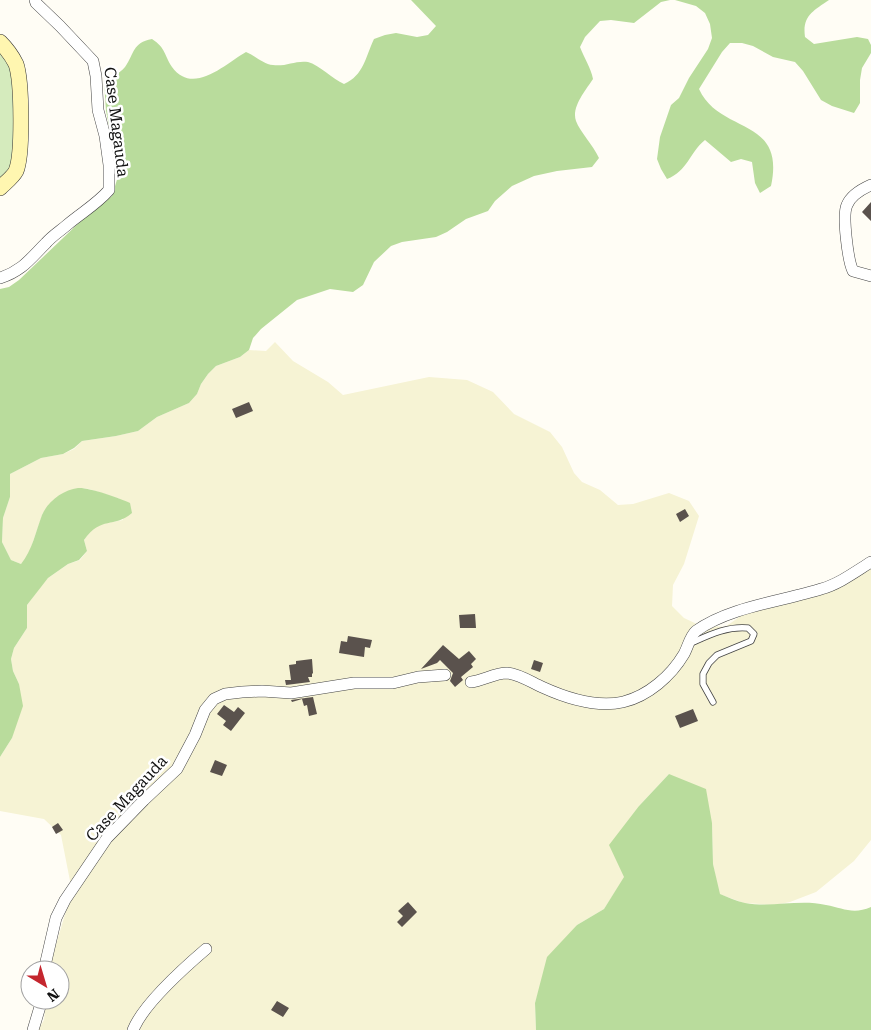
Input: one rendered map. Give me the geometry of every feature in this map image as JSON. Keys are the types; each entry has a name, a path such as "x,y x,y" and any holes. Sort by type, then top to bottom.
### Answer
{"main road":[{"path":"0,42 16,65 20,118 19,159 16,172 0,188"}],"street":[{"name":"Case Magauda","path":"0,278 13,274 26,265 47,242 100,200 109,190 109,165 105,136 98,110 96,76 92,61 35,0"},
{"path":"871,185 850,198 846,206 845,219 848,258 851,267 854,271 871,276"},
{"path":"471,682 508,673 570,698 596,704 623,702 649,691 674,669 694,633 718,619 785,598 822,589 849,576 871,562"},
{"name":"Case Magauda","path":"46,960 56,918 65,900 107,838 155,789 178,769 205,710 214,699 225,694 242,692 291,693 354,683 393,682 418,677 445,675"},
{"path":"133,1030 137,1020 148,1006 206,949"},
{"path":"33,1030 39,1010"}],"lane":[{"path":"689,644 726,629 738,627 748,628 754,634 751,641 717,655 709,663 703,674 703,684 713,702"}],"shaded area":[{"path":"275,342 293,361 328,382 343,395 429,377 467,380 493,392 514,414 550,432 562,447 574,473 582,482 600,490 618,505 633,504 669,493 689,501 699,516 684,564 673,585 672,606 684,618 699,625 725,627 755,606 803,596 856,568 871,569 871,840 854,861 816,892 790,902 775,905 744,903 719,894 713,864 712,823 669,774 639,806 625,877 604,909 577,925 541,984 535,1003 536,1030 38,1030 44,1020 45,1010 70,1010 70,960 51,960 72,891 61,835 44,819 0,811 0,757 12,738 19,684 13,671 11,659 14,648 27,628 27,605 41,586 48,578 68,564 80,560 87,551 84,540 91,530 100,524 123,520 120,499 89,489 79,488 43,513 28,556 21,564 11,560 2,542 3,518 10,497 10,474 41,458 63,454 74,449 82,441 138,431 157,417 189,403 197,394 208,374 216,366 240,357 249,350 266,351"}],"green space":[{"path":"411,0 670,0 661,2 634,23 611,20 600,21 585,37 580,47 593,79 577,104 575,116 578,125 599,158 592,167 534,176 512,186 495,201 488,211 466,219 447,232 436,237 402,242 391,246 374,262 363,285 353,292 330,289 297,300 261,329 253,338 249,350 240,357 216,366 208,374 197,394 189,403 157,417 138,431 82,441 63,454 41,458 10,474 10,497 3,518 2,542 11,560 21,564 31,547 42,515 48,505 67,491 83,488 112,496 130,503 132,513 125,518 96,527 90,532 84,540 87,551 79,560 68,564 48,578 27,605 27,628 14,648 11,659 13,671 19,684 23,706 12,738 0,757 0,289 9,287 19,280 84,218 112,196 119,173 106,111 104,81 125,67 137,46 152,39 162,49 172,67 180,75 189,79 209,75 246,52 273,65 308,62 344,84 360,71 374,39 396,33 417,37 428,35 436,26"},
{"path":"675,0 829,0 807,19 805,37 814,44 857,37 868,39 871,45 871,53 862,68 860,103 854,113 832,106 821,100 803,71 795,62 773,57 753,46 742,43 730,43 722,52 699,89 709,104 721,114 748,128 760,137 769,148 773,164 771,186 760,193 755,183 752,162 741,159 731,162 705,140 695,150 684,167 674,176 667,179 657,159 660,137 671,105 679,98 689,78 708,49 712,38 710,24 705,13 696,6"},
{"path":"0,50 11,64 16,147 13,163 0,178"},
{"path":"669,774 706,789 712,823 713,864 720,894 742,902 765,905 816,903 853,911 871,907 871,1030 536,1030 535,1003 547,957 577,925 604,909 624,877 609,845 639,806"}],"building":[{"path":"871,202 871,221 862,212"},
{"path":"249,402 253,411 236,418 232,409"},
{"path":"685,509 689,516 680,522 676,514"},
{"path":"475,614 476,628 460,628 459,615"},
{"path":"348,636 372,640 370,648 365,647 364,657 339,653 341,641 347,642"},
{"path":"443,645 459,659 469,651 476,659 471,664 473,667 461,677 463,680 455,687 450,681 453,673 440,660 421,669"},
{"path":"312,659 313,673 312,677 308,677 310,682 286,685 285,680 291,680 289,665 296,664 296,661"},
{"path":"534,660 543,663 540,672 531,669"},
{"path":"313,697 317,714 309,716 307,705 304,706 302,699 292,702 291,700"},
{"path":"224,705 234,712 238,707 245,713 231,731 223,725 226,721 217,714"},
{"path":"693,709 698,721 680,728 675,716"},
{"path":"215,760 227,765 222,776 210,772"},
{"path":"58,823 63,830 56,834 52,827"},
{"path":"408,902 417,912 402,927 397,922 403,916 398,911"},
{"path":"277,1001 289,1008 283,1017 271,1010"}]}
